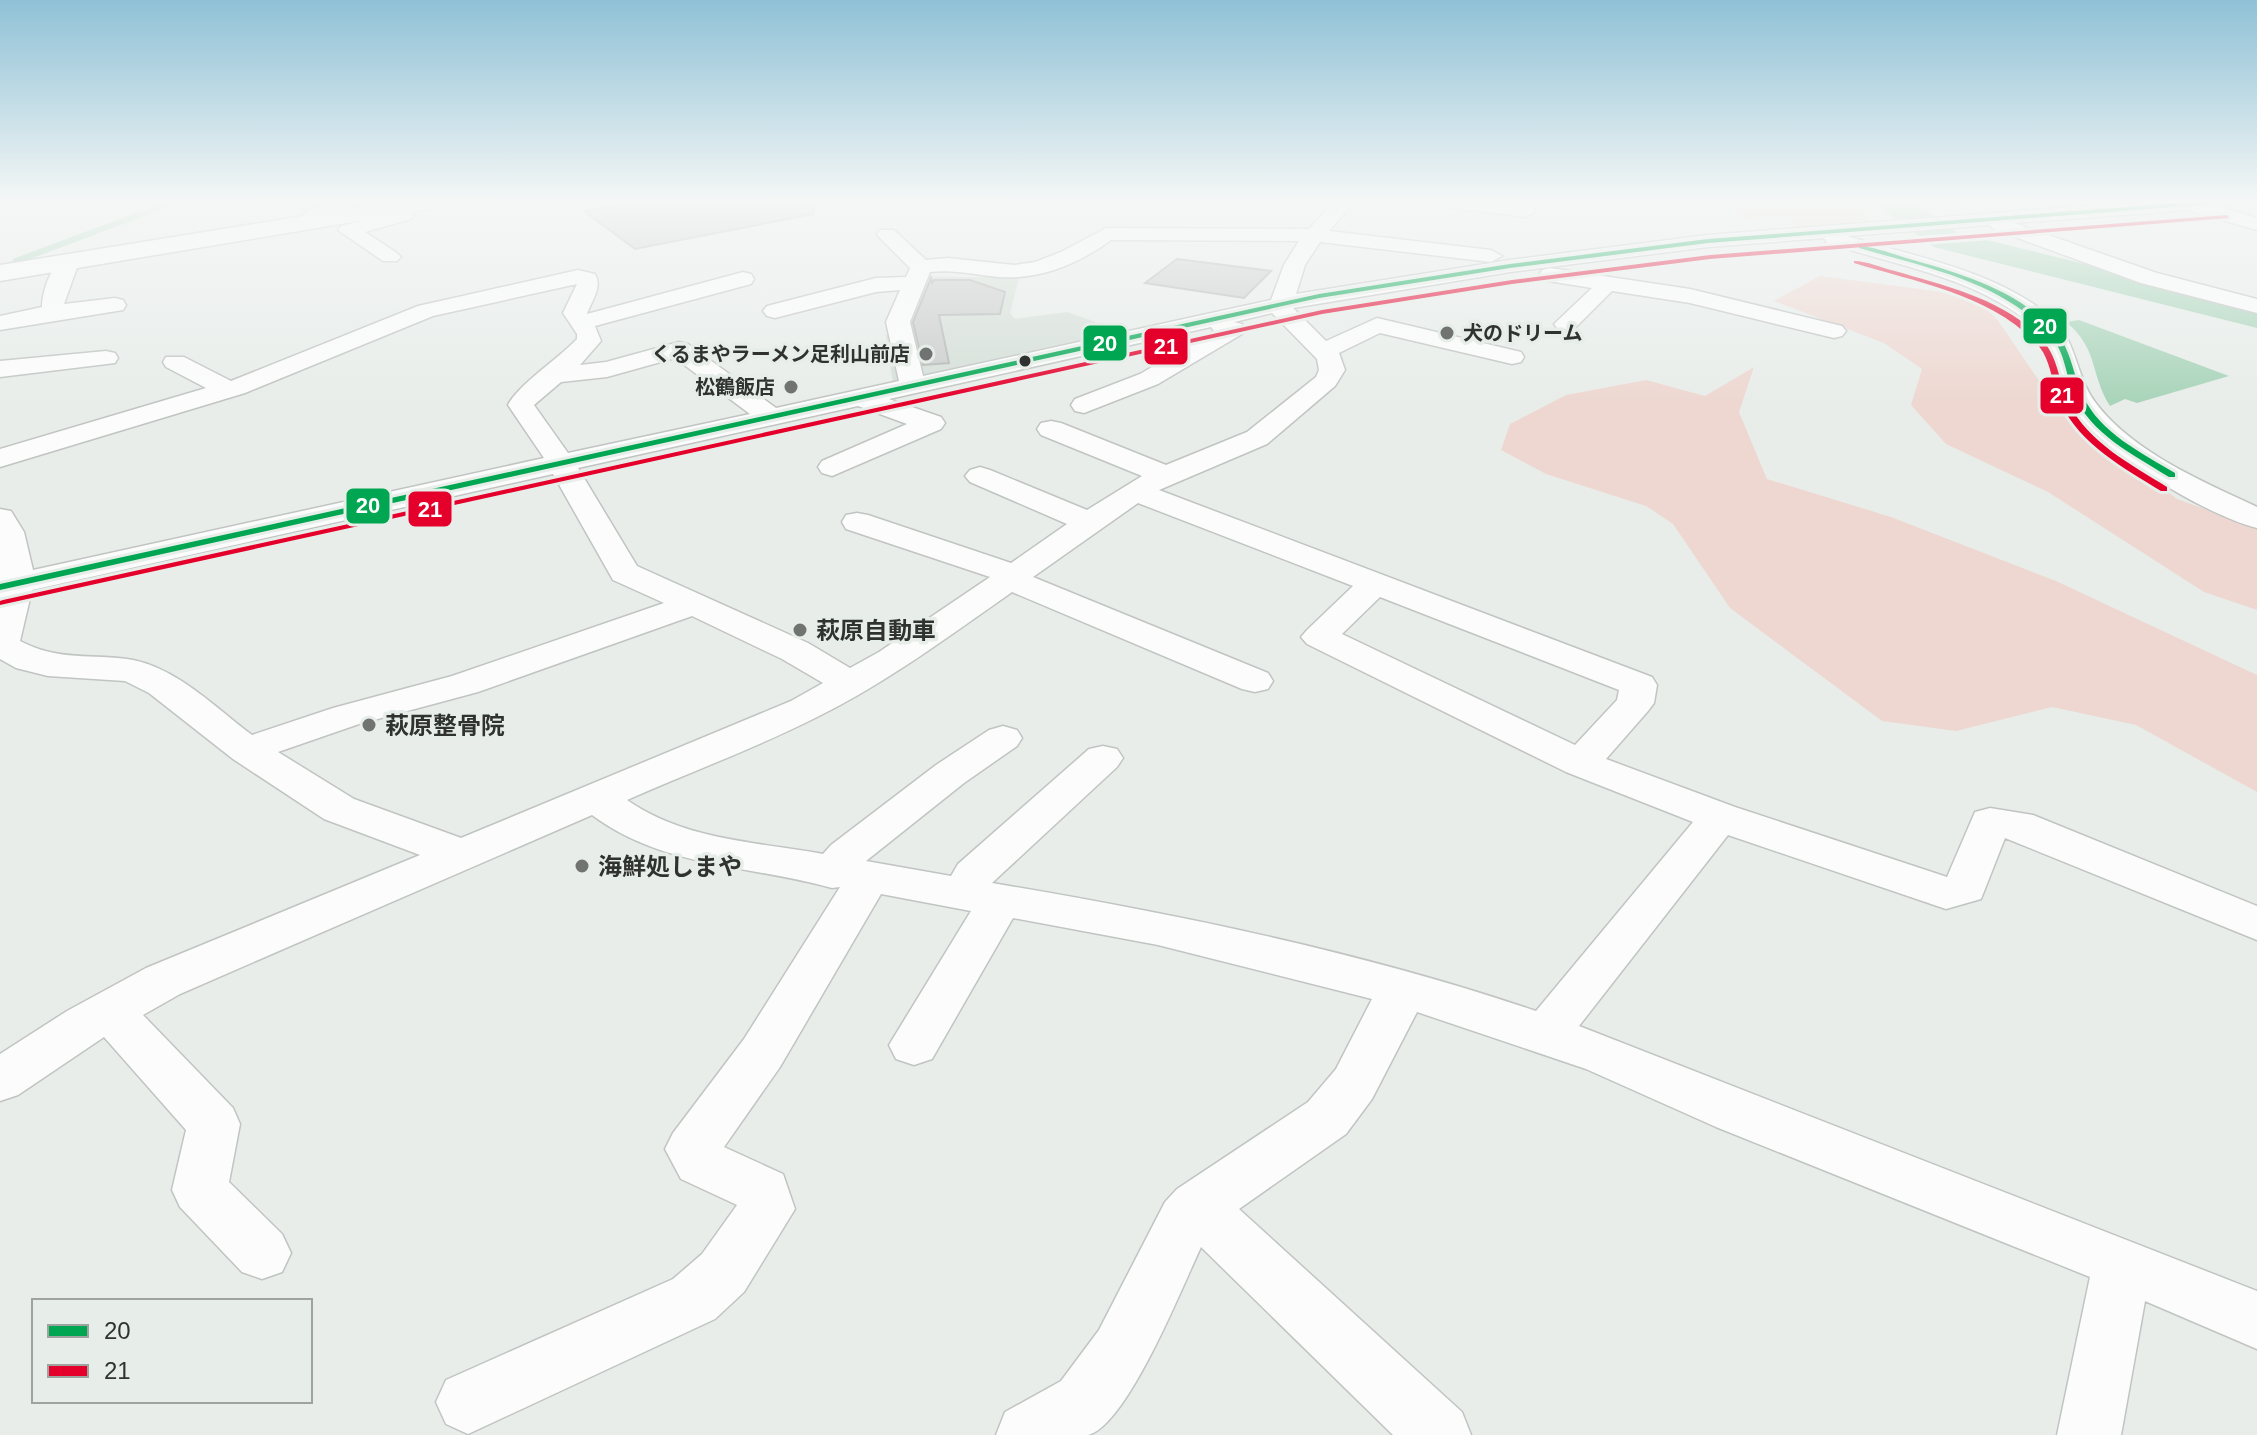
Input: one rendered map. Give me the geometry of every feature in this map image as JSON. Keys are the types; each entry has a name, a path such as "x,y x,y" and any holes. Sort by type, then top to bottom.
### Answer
{"main road":[{"path":"0,273 31,268"}],"street":[{"path":"53,312 53,298 66,268"},
{"path":"912,268 917,275"},
{"path":"775,311 917,275 930,268"},
{"path":"993,268 1026,271 1034,268"},
{"path":"0,1080 163,981 459,853 598,798 791,715 892,660 1150,483 1257,438 1326,381 1332,370 1329,357 1282,311 1281,303 1292,268"},
{"path":"9,585 1281,303 1465,268"},
{"path":"1520,268 1534,273 1690,296 1834,331"},
{"path":"1925,268 1965,281 2027,311 2053,333 2066,354 2083,406 2106,429 2172,475 2257,519"},
{"path":"2121,268 2257,306"},
{"path":"913,385 898,322 917,275"},
{"path":"0,458 229,390 426,311 563,277 587,279 588,285 575,313 583,322 589,341 555,375 525,397 521,405 561,463 625,573 795,651 851,684"},
{"path":"583,322 743,279"},
{"path":"1566,324 1599,294 1607,282"},
{"path":"0,323 53,312 115,305"},
{"path":"1084,405 1149,379 1234,329 1204,321"},
{"path":"1321,349 1337,346 1377,325 1512,357"},
{"path":"555,375 607,369 679,349 770,416"},
{"path":"1,368 106,358"},
{"path":"175,362 229,390"},
{"path":"832,467 931,423 859,397"},
{"path":"1051,429 1150,483 1377,582 1639,685 1635,703 1580,763"},
{"path":"980,476 1089,522"},
{"path":"0,518 12,546 1,645 29,660 48,665 132,671 162,685 247,750 339,809 459,853"},
{"path":"857,522 1012,577 1255,681"},
{"path":"1377,582 1319,637 1580,763 1720,817 1946,893 1965,888 1990,822 2018,825 2257,924"},
{"path":"247,750 346,716 465,684 695,604"},
{"path":"468,1402 694,1299 723,1273 767,1209 763,1191 700,1162 692,1149 762,1053 850,876 846,855 950,774 1003,738"},
{"path":"914,1045 982,897 973,875 1103,758"},
{"path":"598,798 648,834 682,844 1158,928 1398,987 1550,1033 1882,1171 2120,1262 2257,1320"},
{"path":"1550,1033 1557,1018 1720,817"},
{"path":"1028,1435 1083,1403 1121,1351 1185,1220 1197,1207 1327,1118 1354,1084 1369,1057 1395,1006 1398,987"},
{"path":"109,1011 214,1124 200,1190 262,1253"},
{"path":"1197,1207 1439,1435"},
{"path":"2089,1435 2118,1288 2120,1262"}],"shaded area":[{"path":"909,276 1019,278 1010,313 1015,319 1067,312 1125,332 893,383 886,336"},
{"path":"1820,276 1973,296 1997,319 2054,403 2177,499 2257,528 2257,610 2204,592 2048,492 1946,444 1911,405 1922,369 1884,343 1774,301"},
{"path":"2079,320 2229,376 2137,403 2125,399 2110,406 2084,342 2066,322"},
{"path":"1754,367 1739,412 1767,479 1891,517 2056,581 2257,675 2257,792 2136,725 2052,707 1956,731 1882,721 1730,608 1673,524 1646,506 1546,474 1501,450 1510,424 1566,395 1646,380 1705,396"}],"building":[{"path":"1165,268 1271,271 1244,298 1145,283"},
{"path":"931,278 932,283 934,280 970,280 1005,292 1000,314 939,315 949,363 923,365 913,322"}],"waterway":[{"path":"2059,268 2257,317"}],"transit line":[{"name":"20","path":"0,587 1319,296 1497,268"},
{"name":"21","path":"3,603 1322,312 1623,268"},
{"name":"21","path":"1877,268 1980,302 2024,327 2046,350 2074,420 2109,454 2164,489"},
{"name":"20","path":"1934,268 1991,289 2036,317 2059,342 2079,397 2096,422 2120,442 2172,475"}],"place":[{"name":"犬のドリーム","path":"1447,333"},
{"name":"くるまやラーメン足利山前店","path":"926,354"},
{"name":"松鶴飯店","path":"791,387"},
{"name":"萩原自動車","path":"800,630"},
{"name":"萩原整骨院","path":"369,725"},
{"name":"海鮮処しまや","path":"582,866"}]}
